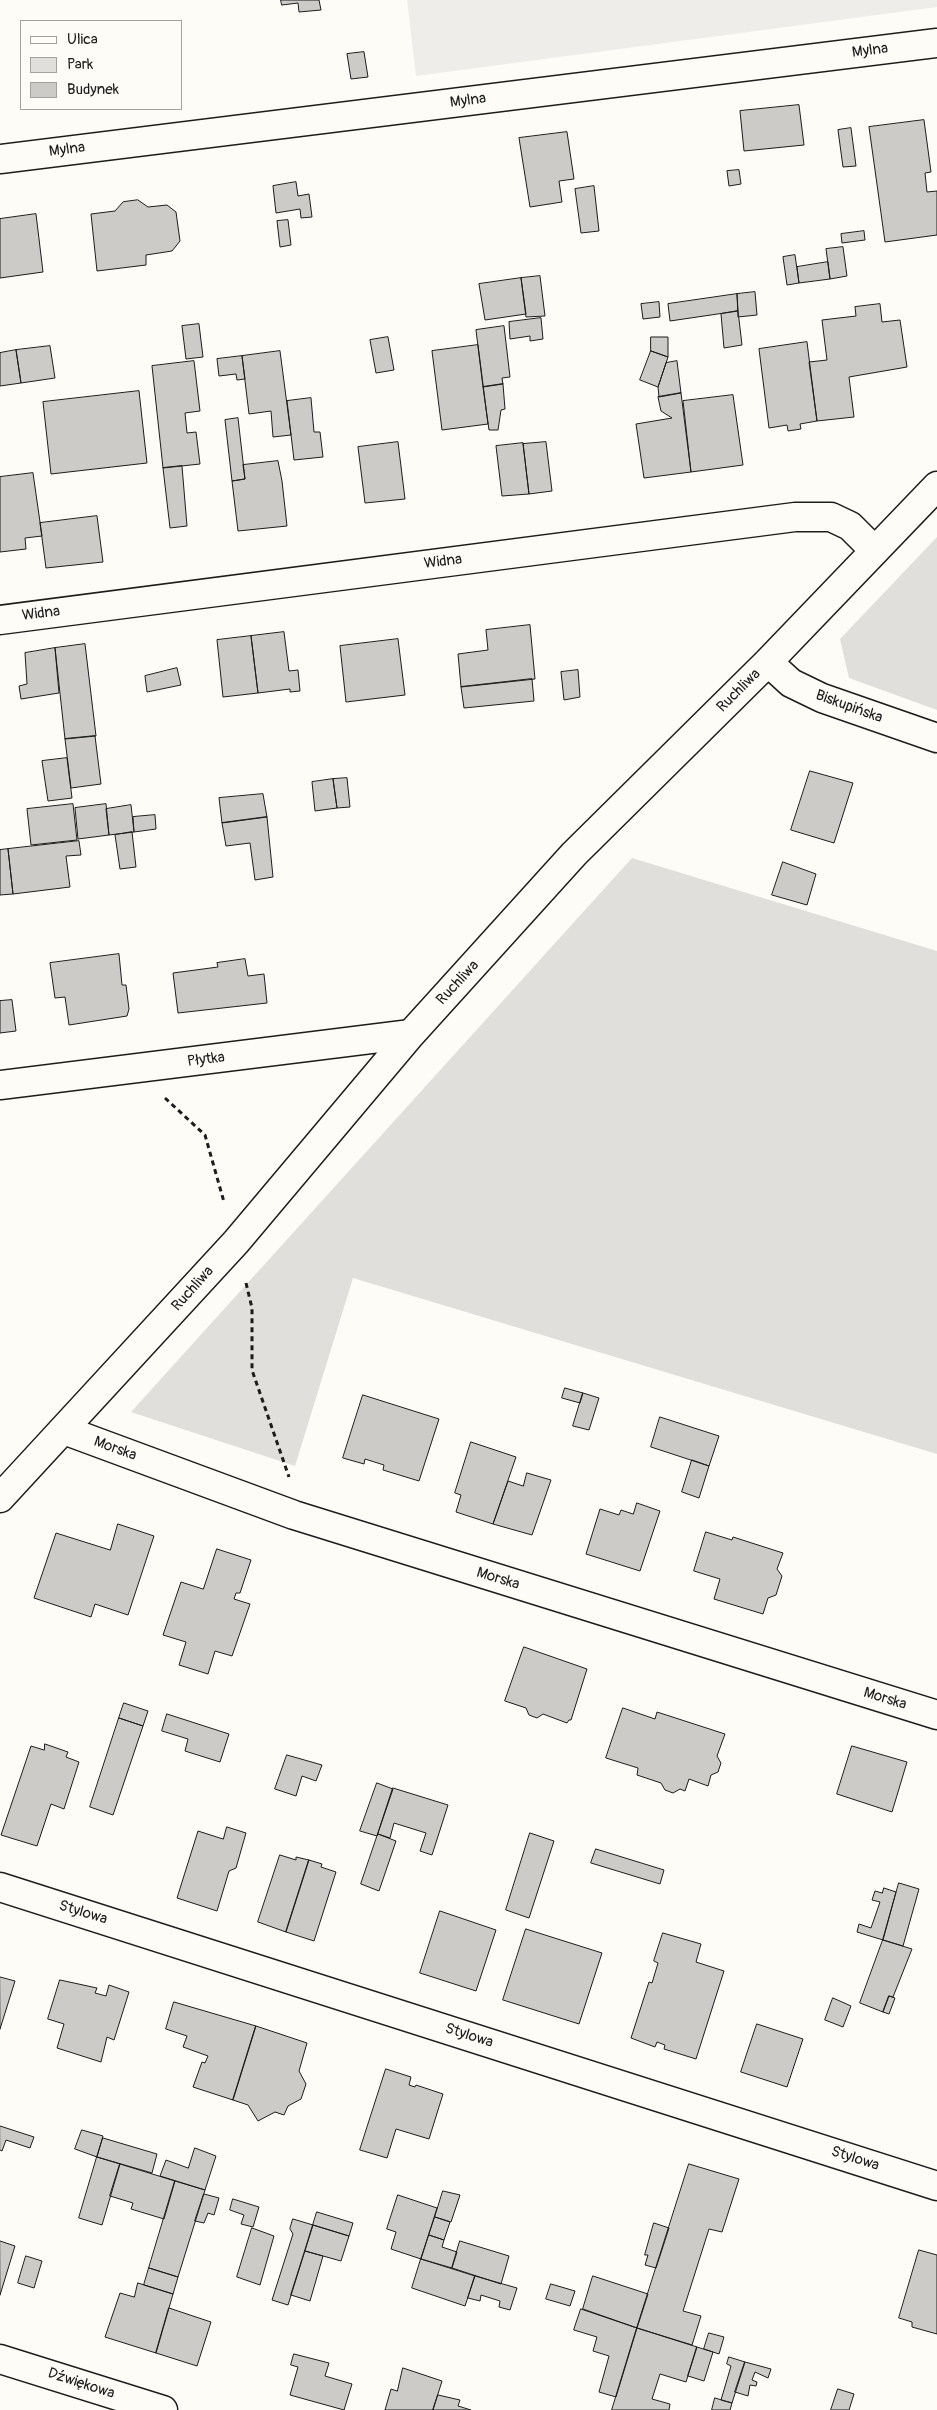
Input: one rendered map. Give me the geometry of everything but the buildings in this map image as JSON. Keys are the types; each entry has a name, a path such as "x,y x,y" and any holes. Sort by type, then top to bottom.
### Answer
{"street":[{"name":"Mylna","path":"0,159 937,43"},
{"name":"Ruchliwa","path":"0,1498 236,1242 411,1034 574,854 768,662 937,486"},
{"name":"Widna","path":"0,620 796,517 831,517 850,526 874,550"},
{"name":"Biskupińska","path":"768,662 791,683 822,698 937,738"},
{"name":"Płytka","path":"0,1085 411,1034"},
{"name":"Morska","path":"64,1430 294,1515 937,1715"},
{"name":"Stylowa","path":"0,1887 937,2186"},
{"name":"Dźwiękowa","path":"0,2358 162,2410"}],"shaded area":[{"path":"407,0 937,0 937,7 416,76"}],"green space":[{"path":"937,537 937,710 849,678 840,639"},
{"path":"632,858 937,951 937,1454 353,1278 295,1466 131,1412"}]}
